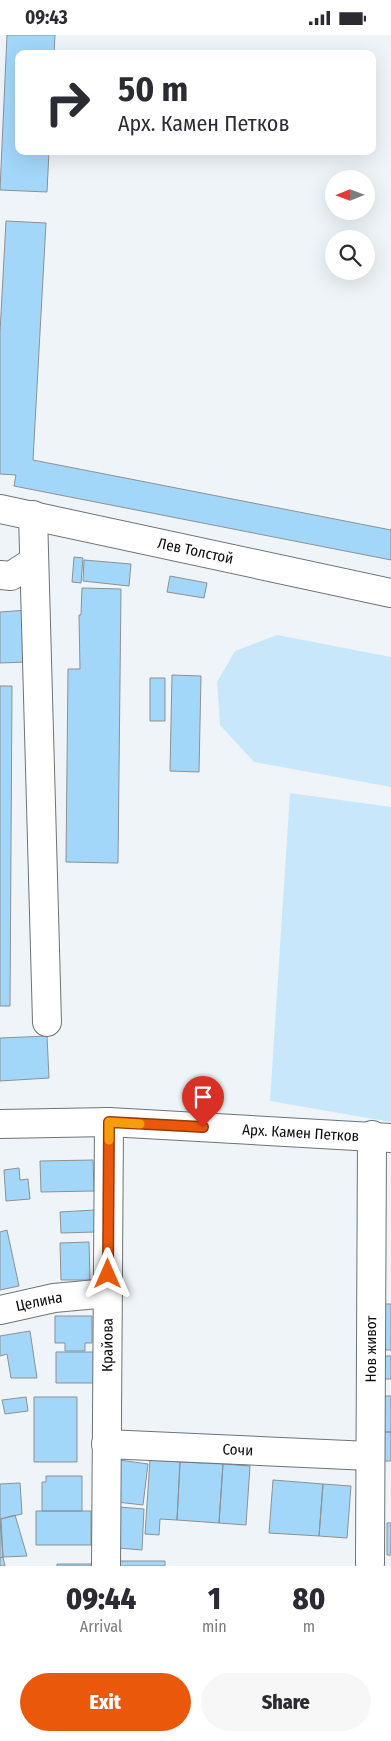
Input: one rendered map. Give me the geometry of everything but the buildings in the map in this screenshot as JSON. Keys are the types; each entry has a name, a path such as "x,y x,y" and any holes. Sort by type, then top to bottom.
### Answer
{"street":[{"name":"Лев Толстой","path":"0,509 391,593"},
{"path":"33,515 47,1022"},
{"path":"0,575 11,576 34,561"},
{"name":"Арх. Камен Петков","path":"0,1124 109,1122 382,1136"},
{"name":"Крайова","path":"106,1566 109,1122"},
{"name":"Нов живот","path":"370,1563 370,1456 382,1136"},
{"name":"Целина","path":"0,1310 54,1298 108,1293"},
{"name":"Сочи","path":"106,1444 370,1456"}],"shaded area":[{"path":"277,635 391,657 391,787 254,762 220,725 217,682 235,651"},
{"path":"290,793 391,807 391,1122 270,1101"}],"slow traffic":[{"path":"109,1140 109,1122 140,1124"}],"route":[{"path":"108,1274 109,1122 203,1127"}]}
